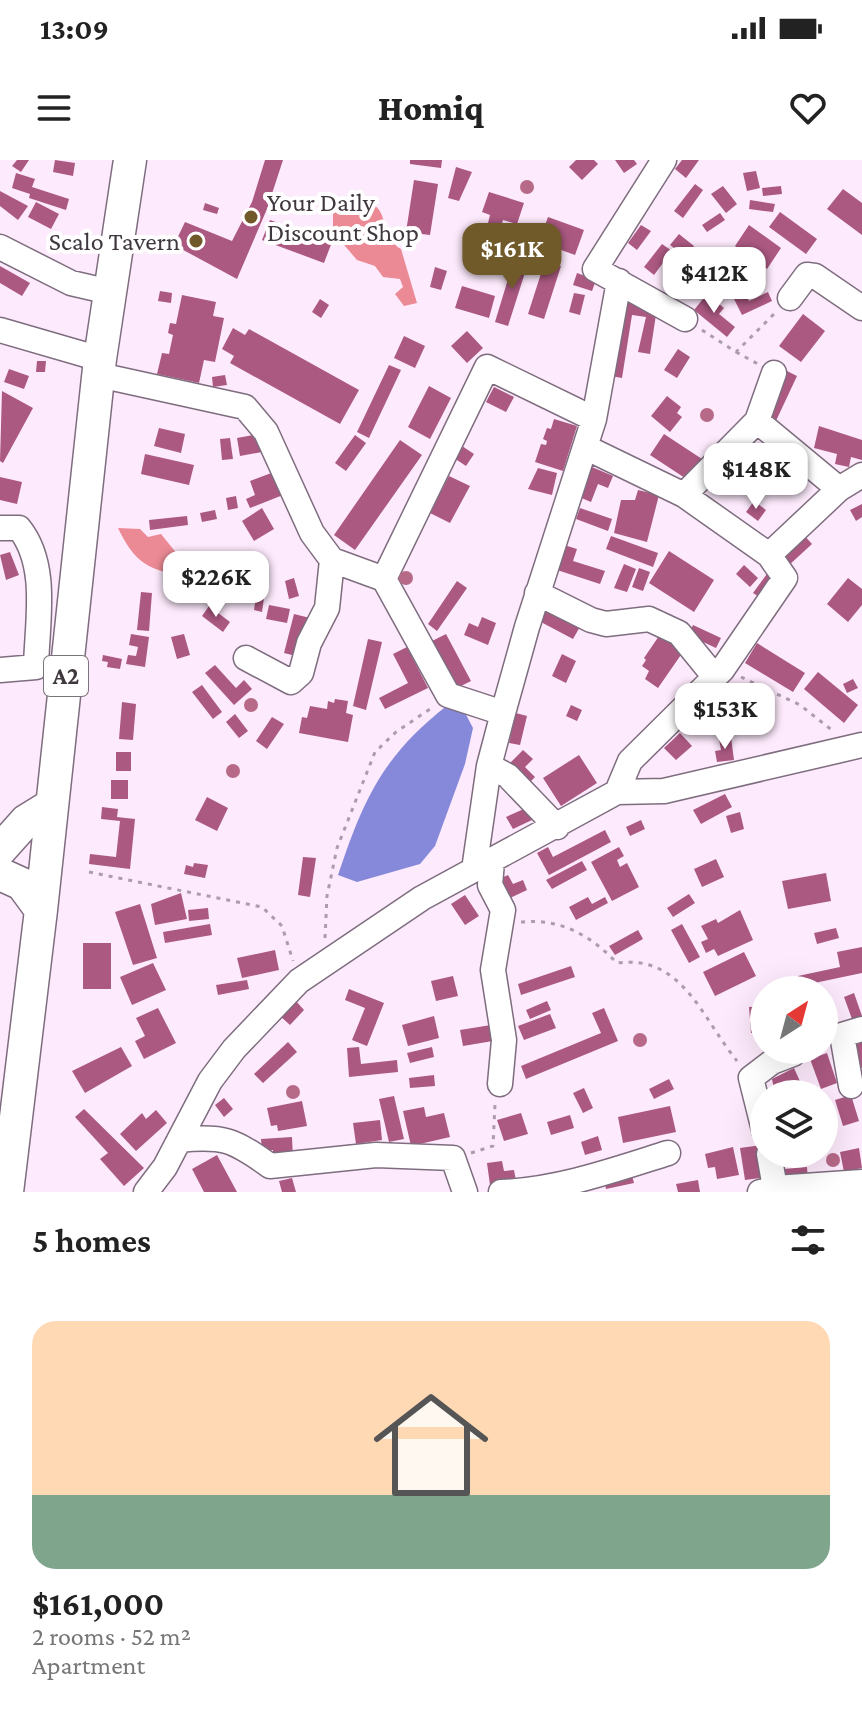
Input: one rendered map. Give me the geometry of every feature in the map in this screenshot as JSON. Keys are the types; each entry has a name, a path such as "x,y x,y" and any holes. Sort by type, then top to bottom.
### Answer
{"main road":[{"name":"A2","path":"7,1192 6,1150 46,868 99,367 130,160"},
{"path":"0,850 26,821 52,805"},
{"path":"0,860 46,868"},
{"path":"0,874 22,884 41,910"}],"street":[{"path":"664,160 595,269 685,319"},
{"path":"0,247 71,283 110,292"},
{"path":"790,298 807,275 815,276 862,308"},
{"path":"500,1084 504,1040 493,970 503,910 483,866 489,766 537,593 594,419 619,281"},
{"path":"0,330 99,367 245,407 266,432 312,533 332,560 384,579 448,695 503,713"},
{"path":"384,579 487,367 594,419"},
{"path":"684,495 757,421 774,373"},
{"path":"757,421 839,489"},
{"path":"585,447 684,495 769,555 785,578 718,673 630,761 617,792"},
{"path":"769,555 839,489 862,475"},
{"path":"0,528 19,528 32,544 39,584 36,667 0,670"},
{"path":"246,658 291,682 301,673 309,643 327,608 332,560"},
{"path":"537,593 591,620 606,624 649,619 679,633 718,673"},
{"path":"37,610 72,611"},
{"path":"146,1192 165,1167 210,1081 234,1049 310,975 386,921 617,792 664,791 852,746"},
{"path":"489,766 508,776 557,827"},
{"path":"851,1086 842,1035 862,1029"},
{"path":"751,1078 769,1064"},
{"path":"179,1140 210,1137 236,1141 270,1166 376,1155 453,1158 465,1192"},
{"path":"501,1192 523,1191 597,1175 668,1153"},
{"path":"769,1168 768,1190 862,1182"}],"path":[{"path":"685,319 736,352 790,298"},
{"path":"718,673 800,705 852,746"},
{"path":"310,975 327,923 327,896 337,848 375,752 396,732 448,695"},
{"path":"89,872 262,907 282,926 310,975"},
{"path":"503,910 514,923 553,922 582,934 617,963 640,960 674,975 751,1078"},
{"path":"453,1158 493,1146 494,1106 500,1084"}],"shaded area":[{"path":"353,197 367,201 380,212 388,235 401,249 417,303 404,306 395,294 403,287 400,279 383,277 375,266 357,260 333,232 333,203"},
{"path":"118,528 140,529 148,537 161,534 178,555 201,571 191,580 147,564 132,552"}],"water":[{"path":"448,705 462,707 473,728 465,764 435,846 420,864 357,882 338,875 357,824 378,781 407,742"}],"building":[{"path":"17,160 29,160 21,172 12,166"},
{"path":"55,160 75,163 73,176 53,172"},
{"path":"265,160 283,160 267,209 237,279 174,245 185,222 232,241 252,202"},
{"path":"410,160 442,160 441,168 410,164"},
{"path":"576,160 594,160 598,164 582,180 569,167"},
{"path":"615,160 634,160 637,164 624,173"},
{"path":"682,160 699,160 686,178 675,169"},
{"path":"456,167 472,172 459,201 448,198"},
{"path":"756,171 760,188 747,191 743,173"},
{"path":"16,173 35,179 32,187 69,199 66,210 29,198 30,194 12,188"},
{"path":"414,180 438,184 430,235 406,232"},
{"path":"695,184 703,190 683,218 674,211"},
{"path":"723,186 737,204 726,213 711,194"},
{"path":"781,186 782,194 763,196 762,188"},
{"path":"843,189 862,203 862,235 827,209"},
{"path":"0,191 28,206 18,220 0,206"},
{"path":"489,192 524,203 517,224 503,220 501,227 488,223 490,215 482,212"},
{"path":"750,200 775,204 773,212 749,209"},
{"path":"36,202 59,214 51,229 28,217"},
{"path":"205,203 219,208 217,214 203,210"},
{"path":"780,212 817,239 806,254 769,227"},
{"path":"720,213 725,220 707,232 702,225"},
{"path":"548,217 584,230 575,255 539,242"},
{"path":"270,220 332,242 324,263 262,240"},
{"path":"641,225 651,231 637,250 628,243"},
{"path":"749,225 781,248 767,269 735,246"},
{"path":"679,234 694,246 686,257 670,245"},
{"path":"514,239 542,248 539,257 511,248"},
{"path":"662,244 672,251 654,275 644,267"},
{"path":"515,256 529,260 508,326 495,322"},
{"path":"545,261 561,266 544,319 528,314"},
{"path":"0,266 30,283 22,296 0,283"},
{"path":"435,267 447,271 441,290 430,287"},
{"path":"728,269 738,279 716,301 706,291"},
{"path":"577,273 596,280 592,291 573,285"},
{"path":"462,286 495,296 489,318 455,308"},
{"path":"160,291 172,293 171,303 158,301"},
{"path":"745,292 749,301 768,292 772,301 742,315 733,297"},
{"path":"574,293 585,295 580,315 569,312"},
{"path":"707,294 724,308 719,314 735,327 727,337 694,310"},
{"path":"182,295 216,302 213,316 224,318 215,362 204,360 199,383 157,374 162,353 169,354 173,335 168,333 170,323 176,324"},
{"path":"320,299 329,305 321,318 312,312"},
{"path":"622,302 657,308 650,354 638,352 646,317 632,315 622,378 611,376"},
{"path":"803,314 825,331 801,362 779,346"},
{"path":"233,328 245,335 249,329 359,390 340,424 230,363 234,356 222,349"},
{"path":"467,331 483,348 467,363 451,346"},
{"path":"404,336 425,346 415,368 394,358"},
{"path":"678,349 690,357 677,378 664,370"},
{"path":"37,361 46,361 45,372 36,372"},
{"path":"389,365 401,370 369,438 357,432"},
{"path":"9,369 29,376 24,389 4,382"},
{"path":"787,371 797,376 775,423 765,419"},
{"path":"225,375 227,385 213,387 212,377"},
{"path":"429,386 451,398 430,439 408,427"},
{"path":"494,387 514,397 506,412 486,402"},
{"path":"2,391 33,408 3,463 0,461"},
{"path":"667,396 681,407 677,413 682,417 670,432 651,416"},
{"path":"554,419 577,426 563,471 535,462 541,444 546,445 547,441 543,439"},
{"path":"819,426 862,440 862,460 851,457 849,467 835,464 837,454 814,448"},
{"path":"159,428 185,434 181,453 154,446"},
{"path":"259,434 262,452 240,456 237,438"},
{"path":"664,434 702,459 688,480 650,455"},
{"path":"355,435 366,443 346,471 335,463"},
{"path":"230,438 233,459 222,460 220,439"},
{"path":"400,440 422,455 355,550 334,535"},
{"path":"766,441 785,455 776,467 769,461 758,476 748,469"},
{"path":"462,446 474,454 466,466 454,458"},
{"path":"145,454 194,465 189,485 141,474"},
{"path":"592,467 613,476 608,488 598,484 591,502 579,497"},
{"path":"538,468 557,473 552,495 528,489"},
{"path":"274,472 283,495 250,508 246,499 255,495 250,481"},
{"path":"449,476 470,486 450,523 430,513"},
{"path":"0,477 22,482 17,504 0,500"},
{"path":"638,490 659,495 647,542 614,533 621,500 635,500"},
{"path":"236,496 238,508 228,510 226,498"},
{"path":"754,501 766,510 758,521 746,512"},
{"path":"862,504 862,517 856,521 850,510"},
{"path":"262,508 274,529 254,541 242,521"},
{"path":"580,508 612,519 608,531 576,519"},
{"path":"215,510 217,519 202,522 200,513"},
{"path":"187,516 188,525 150,530 149,520"},
{"path":"802,533 812,544 788,566 777,555"},
{"path":"611,536 658,553 653,567 606,549"},
{"path":"561,544 577,549 573,561 605,571 600,584 554,569"},
{"path":"669,551 714,580 694,612 649,583"},
{"path":"10,552 19,575 6,580 0,555"},
{"path":"624,564 636,569 627,592 614,588"},
{"path":"744,565 758,578 750,587 736,574"},
{"path":"639,568 650,572 643,591 632,587"},
{"path":"769,571 779,579 764,600 753,593"},
{"path":"294,578 299,596 289,599 285,581"},
{"path":"848,578 862,589 862,605 848,622 827,604"},
{"path":"457,581 467,588 437,631 428,624"},
{"path":"141,592 152,593 149,631 137,630"},
{"path":"256,596 264,598 262,612 254,610"},
{"path":"269,605 290,609 287,623 266,619"},
{"path":"209,606 230,622 223,632 202,616"},
{"path":"546,607 581,625 573,639 539,621"},
{"path":"294,614 310,618 300,657 284,653"},
{"path":"482,617 496,623 488,645 464,635 469,623 478,627"},
{"path":"693,625 721,638 716,648 688,635"},
{"path":"661,633 685,649 658,688 645,679 649,671 642,666"},
{"path":"131,634 149,637 145,667 126,664 128,655 136,656 138,647 129,645"},
{"path":"184,634 190,655 177,659 171,637"},
{"path":"446,634 471,681 457,688 432,641"},
{"path":"368,639 382,642 366,710 353,706"},
{"path":"757,643 805,673 793,692 745,663"},
{"path":"407,647 428,688 385,709 379,698 408,683 393,654"},
{"path":"562,654 576,661 566,683 552,676"},
{"path":"103,655 122,659 120,669 107,667 108,662 102,661"},
{"path":"215,665 236,688 244,680 252,689 234,705 205,673"},
{"path":"818,672 858,705 844,723 804,689"},
{"path":"853,679 858,688 847,693 843,684"},
{"path":"202,685 222,712 213,719 192,692"},
{"path":"335,699 348,701 346,713 353,715 348,742 299,733 302,717 307,718 310,706 327,709 328,701 334,703"},
{"path":"122,702 136,704 133,740 119,739"},
{"path":"571,705 582,710 577,721 566,716"},
{"path":"729,709 740,718 730,729 719,720"},
{"path":"516,713 527,716 520,745 509,743"},
{"path":"235,714 248,731 239,738 226,722"},
{"path":"272,717 284,724 267,749 256,741"},
{"path":"680,733 692,746 676,760 664,748"},
{"path":"731,737 734,760 717,762 715,751 721,750 719,739"},
{"path":"523,750 533,759 525,767 535,777 525,787 505,768"},
{"path":"116,752 131,752 131,771 116,771"},
{"path":"579,755 597,783 561,806 543,778"},
{"path":"111,780 128,780 128,799 111,799"},
{"path":"725,794 732,807 701,824 693,810"},
{"path":"207,797 228,808 217,831 195,820"},
{"path":"102,807 118,809 117,817 135,819 130,869 89,864 90,854 116,857 120,821 101,819"},
{"path":"526,808 532,820 513,829 506,817"},
{"path":"740,812 744,829 731,833 726,816"},
{"path":"641,820 645,829 630,836 626,827"},
{"path":"605,830 611,842 549,875 537,853 548,847 553,857"},
{"path":"619,847 624,856 617,860 620,867 627,863 639,887 612,901 591,862"},
{"path":"303,857 316,858 310,897 298,895"},
{"path":"716,859 724,877 702,887 694,869"},
{"path":"582,861 587,870 552,889 546,880"},
{"path":"194,863 208,865 205,878 184,874 186,865 193,867"},
{"path":"826,873 831,901 788,909 782,881"},
{"path":"508,875 513,884 523,880 527,890 506,900 497,880"},
{"path":"181,893 187,919 155,925 151,904"},
{"path":"689,894 695,903 673,917 667,908"},
{"path":"465,895 479,916 465,925 451,904"},
{"path":"588,897 592,904 605,897 608,903 576,920 569,907"},
{"path":"140,904 157,958 133,965 115,912"},
{"path":"208,908 209,919 189,921 188,910"},
{"path":"740,910 753,940 718,956 714,949 706,953 701,942 708,939 701,926 716,919 718,923"},
{"path":"210,924 212,935 165,943 163,932"},
{"path":"682,924 700,957 689,963 671,930"},
{"path":"836,928 839,938 817,944 814,933"},
{"path":"638,930 643,939 615,955 609,946"},
{"path":"83,943 111,943 111,989 83,989"},
{"path":"862,947 862,973 838,978 798,976 840,967 837,952"},
{"path":"275,950 279,970 242,978 237,958"},
{"path":"744,952 756,976 750,976 750,979 715,996 703,972"},
{"path":"153,963 166,990 132,1005 120,977"},
{"path":"571,966 575,977 521,995 518,984"},
{"path":"453,976 458,996 436,1001 431,981"},
{"path":"247,980 249,989 218,995 216,985"},
{"path":"349,989 384,1003 367,1046 352,1040 365,1008 345,1000"},
{"path":"854,993 862,1016 852,1019 844,997"},
{"path":"295,1000 304,1010 290,1025 280,1016"},
{"path":"547,1001 551,1010 530,1019 526,1010"},
{"path":"158,1008 176,1043 144,1059 135,1041 145,1036 136,1018"},
{"path":"604,1008 618,1041 526,1079 521,1066 601,1033 592,1013"},
{"path":"550,1014 556,1028 524,1040 518,1026"},
{"path":"434,1016 439,1038 408,1046 402,1025"},
{"path":"491,1025 493,1041 463,1046 460,1030"},
{"path":"862,1041 862,1068 861,1068 855,1043"},
{"path":"288,1042 297,1052 263,1083 254,1074"},
{"path":"121,1047 132,1066 85,1093 72,1071"},
{"path":"359,1047 361,1064 397,1060 398,1072 349,1077 347,1048"},
{"path":"432,1047 434,1057 410,1063 407,1053"},
{"path":"812,1064 831,1064 836,1080 818,1080"},
{"path":"794,1068 799,1080 772,1080"},
{"path":"434,1075 435,1086 410,1088 409,1078"},
{"path":"669,1079 674,1089 654,1099 649,1089"},
{"path":"584,1088 593,1108 583,1113 573,1093"},
{"path":"851,1095 859,1121 843,1126 838,1099"},
{"path":"394,1096 404,1139 389,1142 379,1099"},
{"path":"224,1098 233,1109 224,1117 215,1105"},
{"path":"302,1101 307,1126 278,1131 277,1125 271,1126 267,1108"},
{"path":"670,1106 676,1132 623,1143 618,1117"},
{"path":"424,1107 426,1117 444,1113 450,1137 411,1146 403,1111"},
{"path":"84,1109 144,1168 124,1186 100,1159 108,1153 75,1117"},
{"path":"156,1110 167,1123 136,1151 120,1134 142,1113 146,1119"},
{"path":"521,1113 528,1134 504,1141 497,1120"},
{"path":"570,1115 574,1128 551,1135 547,1122"},
{"path":"380,1120 382,1140 356,1144 353,1123"},
{"path":"598,1136 602,1150 585,1155 581,1142"},
{"path":"292,1137 293,1159 273,1160 273,1150 262,1150 261,1139"},
{"path":"733,1147 739,1175 717,1179 715,1167 708,1168 705,1154"},
{"path":"750,1147 750,1168 766,1168 767,1177 745,1180 740,1148"},
{"path":"859,1148 862,1168 844,1172 840,1152"},
{"path":"217,1155 237,1192 204,1192 192,1169"},
{"path":"502,1161 504,1171 514,1170 516,1181 490,1185 487,1163"},
{"path":"807,1168 808,1180 785,1182 784,1169"},
{"path":"631,1172 634,1183 606,1189 604,1179"},
{"path":"292,1178 296,1192 282,1192 279,1181"},
{"path":"698,1180 700,1192 678,1192 676,1184"}],"place":[{"name":"Your Daily Discount Shop","path":"251,217"},
{"name":"Scalo Tavern","path":"196,241"}]}
